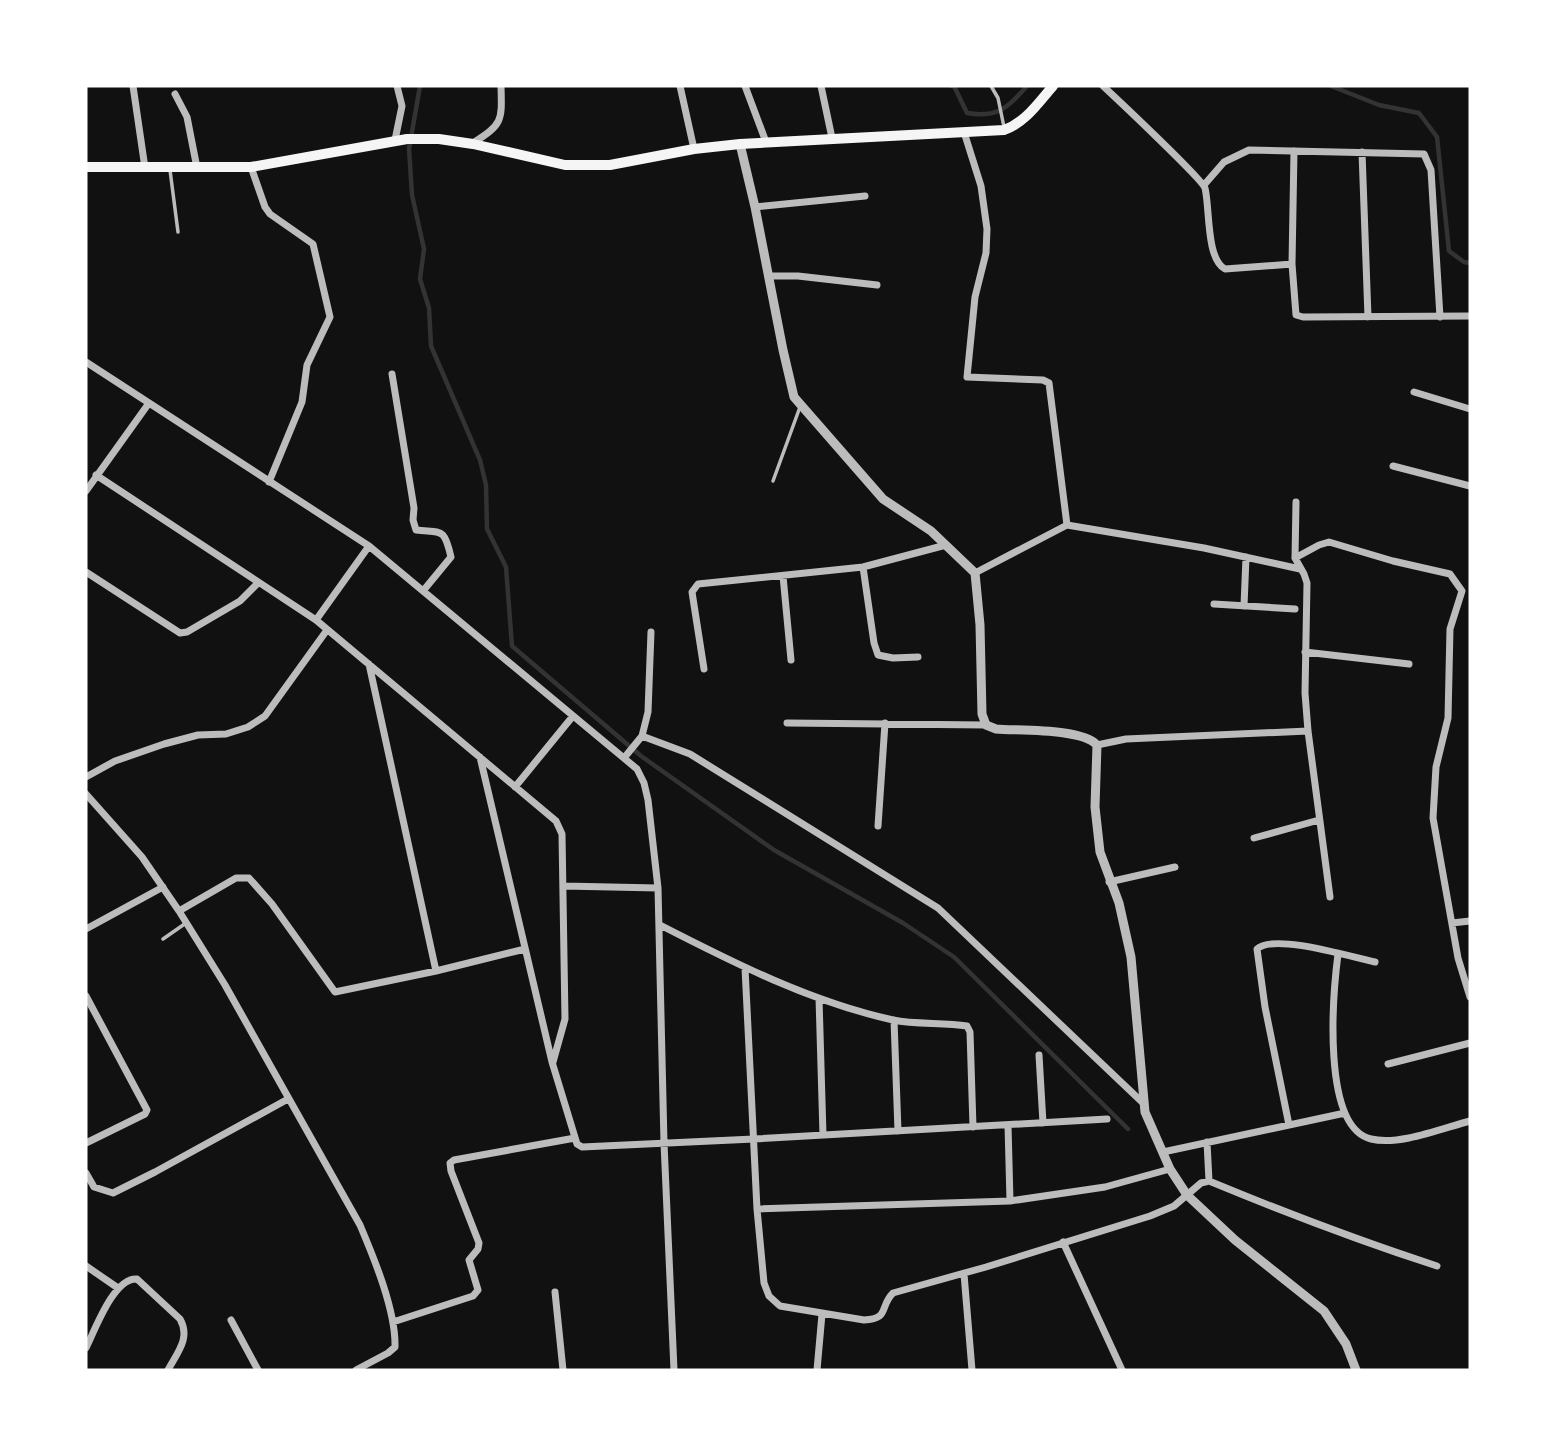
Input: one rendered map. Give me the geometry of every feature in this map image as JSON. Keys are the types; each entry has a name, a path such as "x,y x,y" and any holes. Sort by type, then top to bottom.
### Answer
{"main road":[{"path":"86,167 251,167 413,139 472,144 565,165 610,165 694,149 740,144 1004,130 1013,127 1027,116 1053,86"}],"street":[{"path":"133,86 145,168"},
{"path":"395,140 402,106 397,86"},
{"path":"472,144 494,130 500,120 501,86"},
{"path":"680,86 694,149"},
{"path":"744,86 766,142"},
{"path":"821,86 832,138"},
{"path":"1103,86 1204,185 1214,254 1220,266 1225,269 1292,264"},
{"path":"175,94 190,126 197,168"},
{"path":"964,132 981,186 987,229 986,253 975,297 967,377 1043,380 1049,383 1067,525"},
{"path":"740,144 794,397 883,499 913,518 975,573 980,625 982,714 986,725"},
{"path":"1204,185 1224,162 1244,151 1421,153 1428,160 1440,317"},
{"path":"1294,151 1292,264 1296,315 1470,316"},
{"path":"1362,152 1368,317"},
{"path":"251,167 270,214 313,244 330,317 307,365 302,402 269,482"},
{"path":"755,207 864,196"},
{"path":"768,276 798,276 877,285"},
{"path":"86,362 369,546 573,716 627,756 637,769 644,783 658,888 664,1143 674,1370"},
{"path":"393,374 414,508 414,526 416,530 440,531 450,552 449,560 423,591"},
{"path":"1414,392 1470,408"},
{"path":"86,491 149,403"},
{"path":"1393,466 1470,486"},
{"path":"96,475 316,620 556,821 560,827 563,886 565,1019 552,1062"},
{"path":"1296,502 1295,558 1307,583 1305,652 1308,731 1330,897"},
{"path":"975,573 1067,525 1300,569"},
{"path":"1295,558 1319,545 1335,543 1393,561 1450,574 1466,591 1450,629 1448,718 1436,767 1433,818 1458,958 1470,997"},
{"path":"704,669 692,592 698,584 863,567 946,545"},
{"path":"316,620 369,546"},
{"path":"1244,606 1246,557"},
{"path":"863,567 878,655 893,658 918,657"},
{"path":"86,572 180,634 240,601 258,583"},
{"path":"783,576 790,660"},
{"path":"1214,604 1295,610"},
{"path":"86,777 115,761 164,744 198,735 226,734 248,727 265,716 327,630"},
{"path":"627,756 642,736 648,712 650,632"},
{"path":"1305,652 1409,664"},
{"path":"369,664 436,971"},
{"path":"515,787 573,716"},
{"path":"788,723 986,725 996,729 1074,735 1093,740 1097,745 1096,807 1100,852 1119,903 1131,957 1142,1102 1170,1169 1187,1195 1235,1240 1324,1311 1346,1344 1356,1370"},
{"path":"878,826 885,723"},
{"path":"1097,745 1126,739 1308,731"},
{"path":"642,736 690,754 938,908 1142,1102"},
{"path":"480,757 552,1062 577,1144 582,1146 754,1139 1107,1119"},
{"path":"86,794 142,857 187,923 225,985 360,1225 393,1321 395,1347 356,1370"},
{"path":"1254,838 1319,820"},
{"path":"1109,882 1175,867"},
{"path":"179,911 236,878 249,878 272,904 335,992 525,949"},
{"path":"563,886 658,888"},
{"path":"86,929 163,887"},
{"path":"1452,923 1470,921"},
{"path":"660,925 745,968 819,998 894,1020 967,1026 970,1032 973,1127"},
{"path":"1289,1125 1265,1007 1257,949 1263,944 1287,944 1375,962"},
{"path":"1338,954 1332,1048 1345,1113 1359,1134 1369,1139 1396,1140 1470,1121"},
{"path":"745,968 757,1209 764,1283 769,1296 780,1306 822,1314 876,1319 882,1315 892,1293 1162,1212 1201,1183 1209,1181 1356,1240 1437,1266"},
{"path":"86,996 147,1110 145,1114 86,1143"},
{"path":"819,998 823,1135"},
{"path":"894,1020 898,1131"},
{"path":"1388,1064 1470,1043"},
{"path":"1039,1055 1043,1123"},
{"path":"86,1173 94,1187 113,1193 288,1099"},
{"path":"1163,1152 1345,1113"},
{"path":"1008,1125 1010,1201"},
{"path":"393,1321 473,1296 478,1290 469,1260 478,1249 479,1243 450,1163 484,1153 575,1138"},
{"path":"1207,1142 1209,1181"},
{"path":"757,1209 1010,1201 1105,1186 1170,1169"},
{"path":"1063,1242 1122,1370"},
{"path":"86,1266 117,1288"},
{"path":"964,1273 971,1370"},
{"path":"86,1348 117,1288 131,1278 141,1280 184,1326 185,1339 168,1370"},
{"path":"555,1292 563,1370"},
{"path":"817,1370 822,1314"},
{"path":"231,1320 258,1370"}],"lane":[{"path":"992,86 999,98 1004,130"},
{"path":"169,168 178,232"},
{"path":"773,481 801,405"},
{"path":"163,939 187,923"}],"waterway":[{"path":"420,86 409,149 412,195 424,249 420,279 429,308 431,346 480,460 486,485 487,529 506,567 512,646 641,756 774,850 903,923 954,957 1128,1129"},
{"path":"951,86 954,86 967,113 978,114 1001,110 1027,86"},
{"path":"1331,86 1379,105 1419,113 1437,137 1449,251 1464,262 1470,263"}]}
